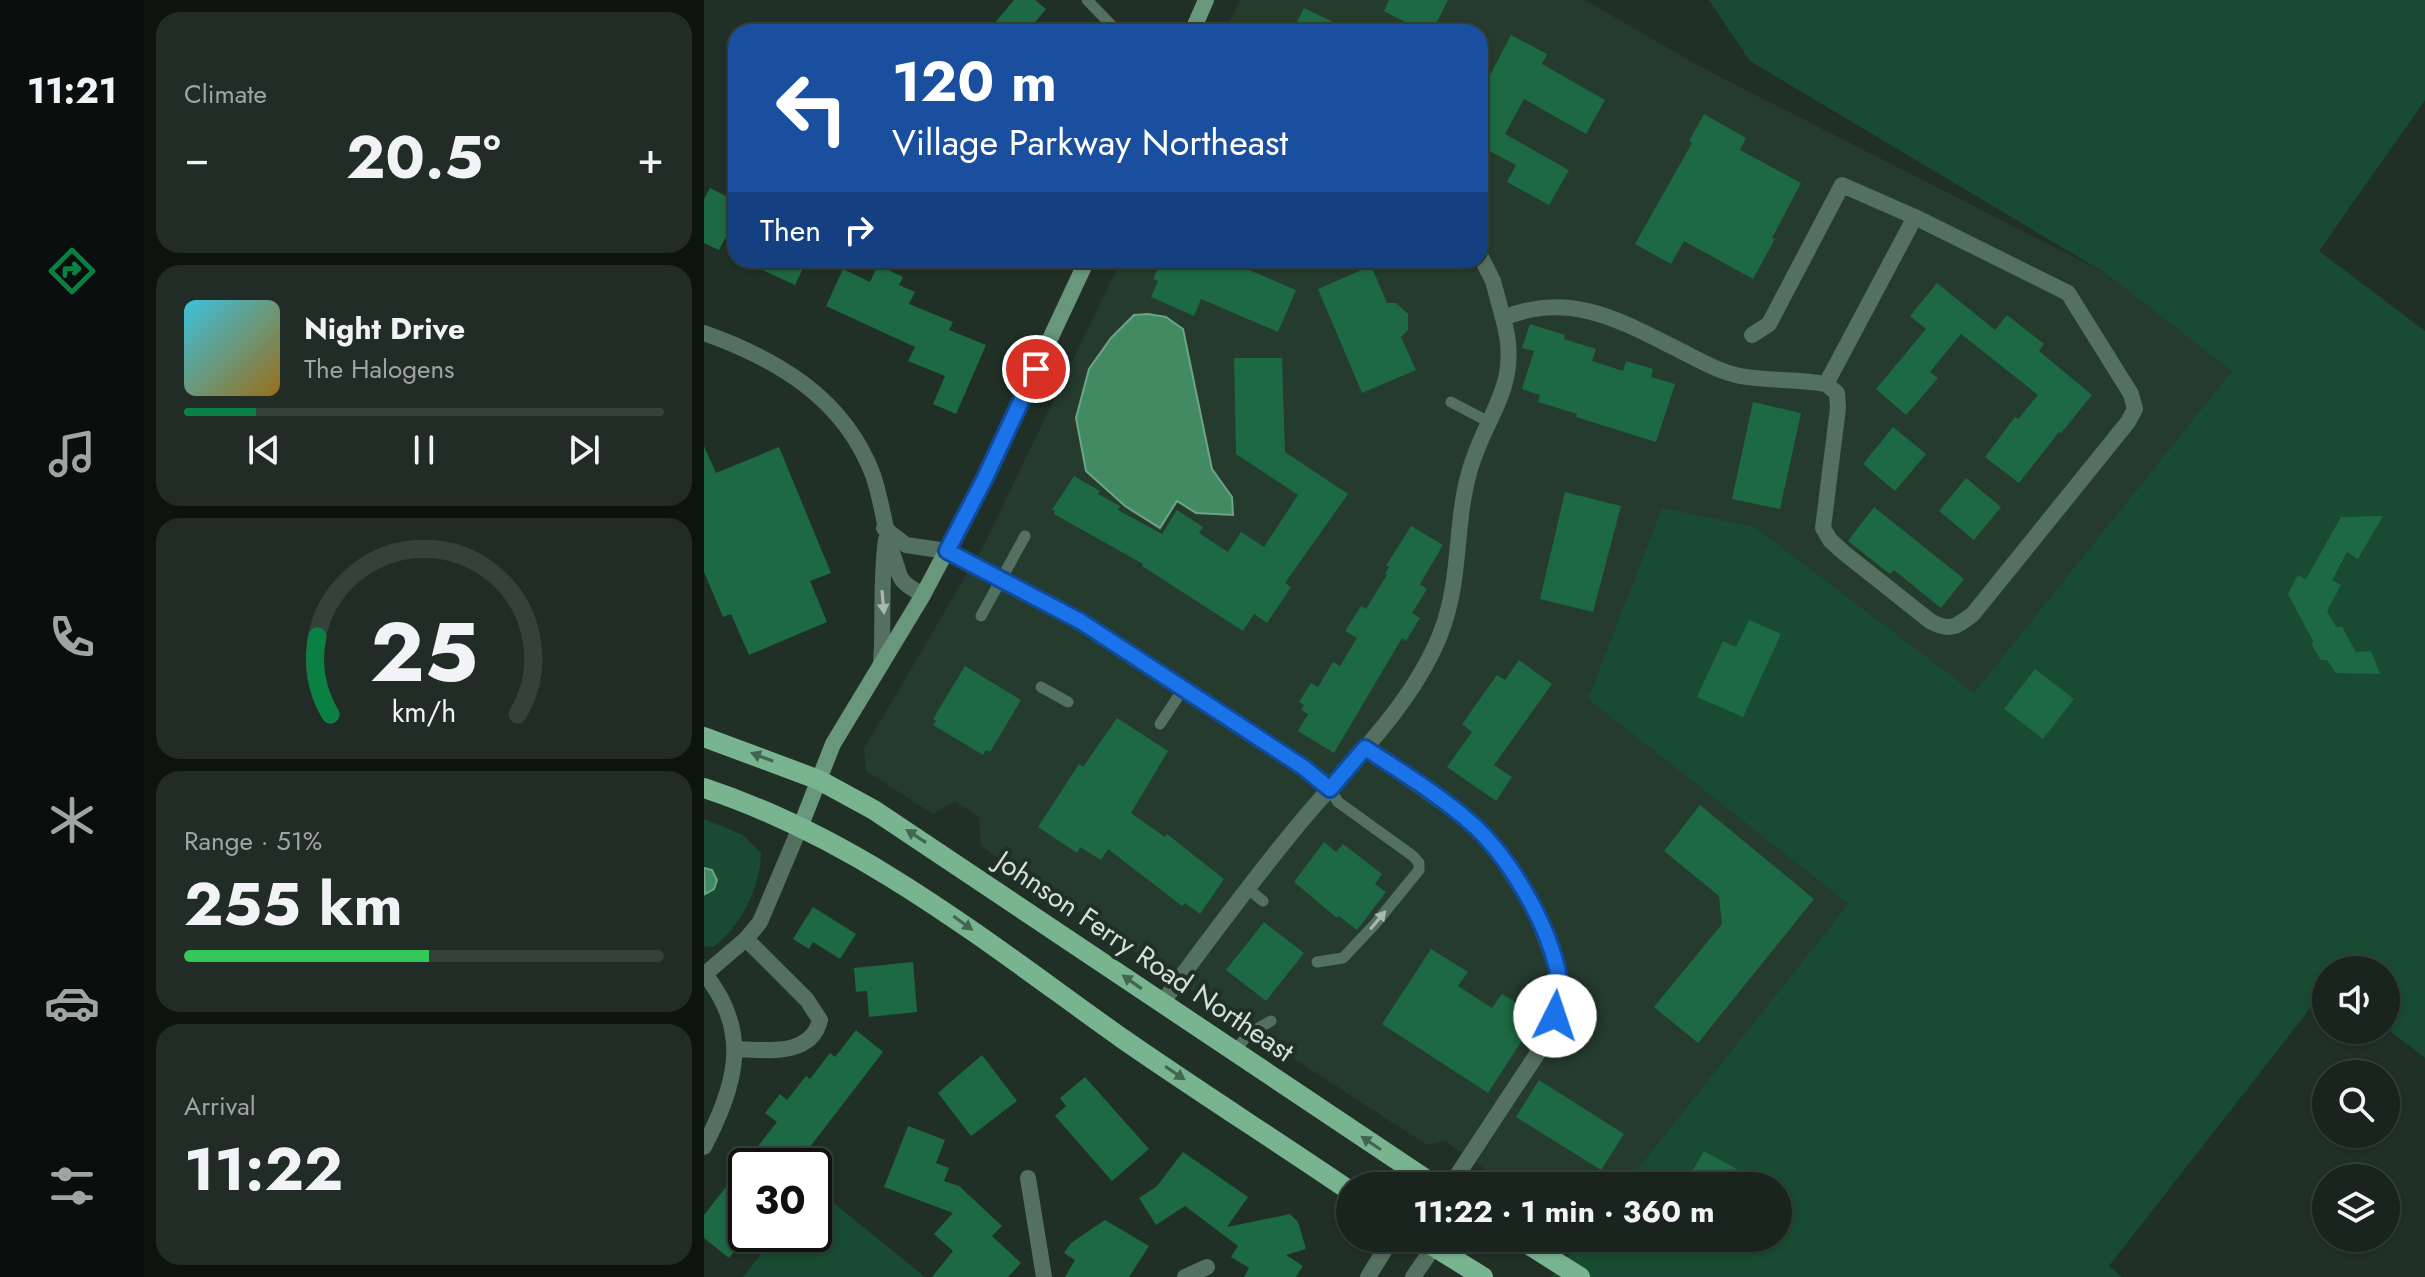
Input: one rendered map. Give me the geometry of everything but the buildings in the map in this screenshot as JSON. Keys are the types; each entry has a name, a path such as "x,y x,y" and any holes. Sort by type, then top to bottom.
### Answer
{"main road":[{"name":"Johnson Ferry Road Northeast","path":"704,737 819,780 874,810 941,852 1412,1172"},
{"path":"704,788 801,825 926,898 1126,1040 1336,1182"},
{"path":"1447,1252 1483,1277"},
{"path":"1540,1252 1580,1277"}],"street":[{"path":"1196,24 1206,0"},
{"path":"1503,318 1532,308 1566,306 1637,329 1708,365 1739,376 1826,384 1837,393 1838,408 1823,528 1843,552 1943,628 1958,626 1973,614 2128,422 2135,409 2131,394 2068,293 1915,217 1842,185 1769,324 1752,335"},
{"path":"1826,384 1915,217"},
{"path":"704,1147 727,1097 734,1074 735,1049 732,1020 721,996 705,973 746,939 760,922 833,744 947,551 985,478 1083,268"},
{"path":"1162,1003 1248,889 1403,699 1440,635 1455,589 1469,473 1507,378 1510,353 1493,281 1486,268"},
{"path":"704,333 777,364 809,385 831,406 873,475 885,534 902,581 923,595"},
{"path":"885,534 906,545 947,551 1080,621 1303,767 1330,789"},
{"path":"881,665 884,619 881,574 885,534"},
{"path":"1365,748 1469,821 1491,842 1534,909 1557,969 1559,997 1545,1042 1464,1172"},
{"path":"735,1049 801,1046 818,1030 820,1020 807,1000 746,939"},
{"path":"1028,1178 1044,1277"},
{"path":"1368,1277 1383,1252"},
{"path":"1413,1277 1426,1252"},
{"path":"1185,1277 1207,1267"}],"lane":[{"path":"1087,0 1110,24"},
{"path":"1451,402 1491,423"},
{"path":"981,616 1025,536"},
{"path":"1041,687 1068,702"},
{"path":"1160,724 1183,689"},
{"path":"1317,962 1343,958 1419,870 1419,863 1413,856 1338,802 1330,789"},
{"path":"1248,889 1263,901"},
{"path":"1234,1051 1251,1032 1271,1021"}],"shaded area":[{"path":"1240,0 1585,0 1699,66 2105,273 2233,371 1974,694 1755,527 1588,699 1848,904 1635,1172 1488,1172 1445,1141 1427,1145 1265,1040 981,846 979,817 955,801 933,814 866,771 864,749 985,543 1117,268 1488,268 1488,24 1229,24"},
{"path":"1709,0 2425,0 2425,100 2319,251 2425,331 2425,1058 2400,1039 2400,956 2312,956 2312,1006 2109,1266 2122,1277 1551,1277 1572,1252 1792,1252 1792,1172 1635,1172 1848,904 1588,699 1662,508 1755,527 1974,693 2232,371 2105,273 1750,61"},
{"path":"1134,315 1166,317 1183,329 1212,469 1232,497 1233,515 1196,513 1177,501 1160,528 1125,506 1086,471 1076,418 1089,369 1111,338"},
{"path":"704,819 743,835 761,853 757,879 747,905 732,929 713,947 704,946"},
{"path":"704,868 712,870 717,880 714,889 705,894"},
{"path":"832,1202 925,1277 743,1277 763,1252 832,1252"}],"route":[{"path":"1036,369 947,551 1080,621 1303,767 1330,789 1365,748 1469,821 1491,842 1534,909 1557,969 1559,997 1555,1016"}]}
